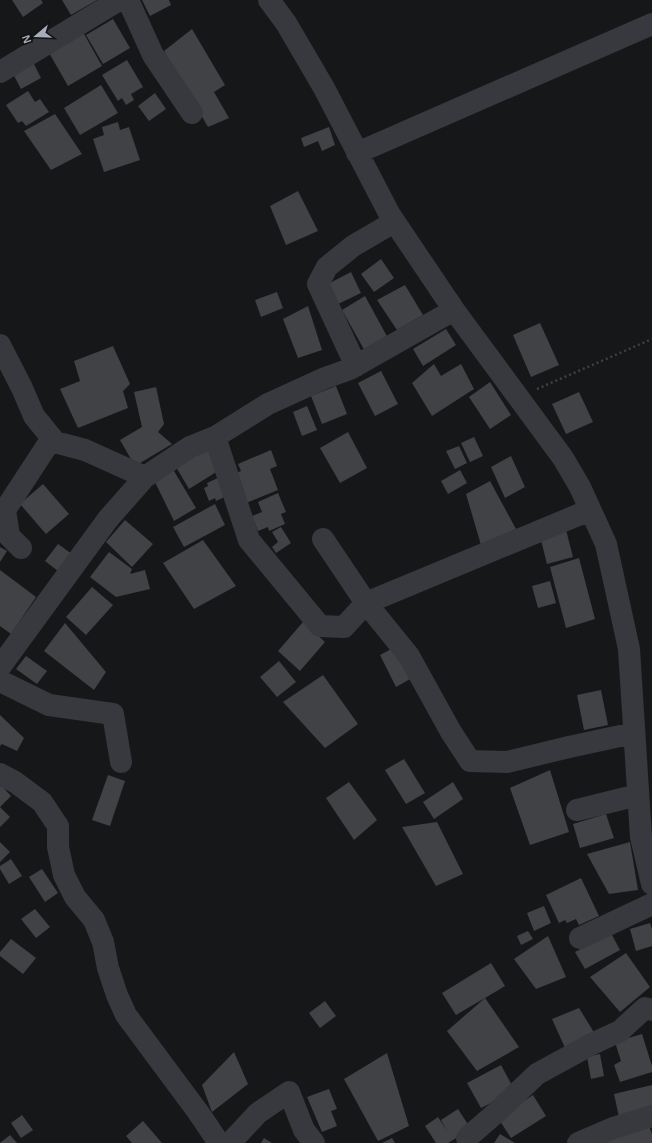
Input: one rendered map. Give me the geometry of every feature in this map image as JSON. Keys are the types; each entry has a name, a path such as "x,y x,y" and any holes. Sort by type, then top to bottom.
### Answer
{"street":[{"path":"0,72 119,0"},
{"path":"128,0 153,55 192,113"},
{"path":"269,0 286,23 324,88 394,222 454,310 563,458 580,487 606,544 629,649 641,837 652,884"},
{"path":"357,153 652,24"},
{"path":"356,366 318,284 327,267 352,246 394,222"},
{"path":"0,667 108,519 145,477 190,447 215,437 268,404 324,378 356,366 454,310"},
{"path":"0,345 22,388 34,416 55,442 85,450 145,477"},
{"path":"215,437 249,540 320,626 344,627 366,603 590,510"},
{"path":"21,548 9,536 5,510 52,438"},
{"path":"323,539 366,603 410,656 451,732 470,761 507,762 569,747 634,734"},
{"path":"0,681 49,705 113,714 121,762"},
{"path":"0,774 15,782 42,802 58,826 58,847 64,875 75,897 94,920 103,942 108,968 117,995 126,1015 198,1112 219,1143"},
{"path":"577,810 638,795"},
{"path":"580,938 652,904"},
{"path":"466,1141 537,1074 592,1044 620,1031 645,1008 652,1010"},
{"path":"230,1143 258,1113 289,1092 304,1130 314,1143"},
{"path":"586,1141 613,1128 652,1116"}],"path":[{"path":"519,397 652,339"}],"building":[{"path":"12,0 41,0 43,3 23,17"},
{"path":"62,0 97,0 71,15"},
{"path":"142,0 169,0 171,5 150,16"},
{"path":"113,19 130,48 103,64 86,35"},
{"path":"192,29 225,85 214,92 229,118 208,127 164,51"},
{"path":"83,32 102,66 68,86 48,51"},
{"path":"127,60 143,87 131,94 134,100 126,105 122,98 118,101 102,75"},
{"path":"33,62 41,78 21,89 12,72"},
{"path":"101,85 118,113 80,135 64,108"},
{"path":"28,91 35,102 40,99 49,112 26,126 22,121 18,123 6,105"},
{"path":"155,93 166,109 149,121 138,106"},
{"path":"55,114 82,154 51,170 24,131"},
{"path":"118,122 120,130 129,127 140,160 104,172 93,139 104,135 102,127"},
{"path":"329,127 335,145 322,151 318,141 304,147 301,138"},
{"path":"298,191 318,231 286,245 270,206"},
{"path":"381,259 394,278 374,292 361,274"},
{"path":"351,272 361,293 338,304 328,284"},
{"path":"405,285 423,315 397,330 377,300"},
{"path":"277,292 283,308 261,317 255,300"},
{"path":"365,296 389,340 366,353 342,310"},
{"path":"308,306 322,350 298,358 283,319"},
{"path":"540,323 559,365 531,377 513,335"},
{"path":"446,329 456,345 423,366 413,349"},
{"path":"113,346 130,384 123,391 128,408 78,428 60,389 80,381 74,361"},
{"path":"434,364 441,376 461,364 474,389 432,416 412,383"},
{"path":"381,371 398,404 375,416 358,383"},
{"path":"490,382 511,415 490,429 469,397"},
{"path":"336,386 347,414 322,424 311,396"},
{"path":"156,387 164,424 158,432 172,444 135,466 120,440 142,427 134,392"},
{"path":"579,392 593,422 566,434 552,404"},
{"path":"307,406 317,430 302,436 293,412"},
{"path":"348,432 367,468 340,483 320,448"},
{"path":"474,437 483,456 470,462 461,443"},
{"path":"459,446 467,463 455,469 446,451"},
{"path":"208,447 221,469 189,489 176,467"},
{"path":"271,450 277,466 270,469 278,490 246,503 234,474 241,471 238,464"},
{"path":"511,456 525,487 505,498 491,467"},
{"path":"171,466 196,508 174,521 153,478"},
{"path":"460,470 467,483 448,494 441,481"},
{"path":"222,476 231,494 216,501 215,498 209,501 204,488 208,486 207,483"},
{"path":"490,481 516,529 481,545 466,494"},
{"path":"43,484 69,514 46,534 20,504"},
{"path":"278,493 286,512 281,514 285,524 269,531 268,527 258,531 252,516 262,512 258,502"},
{"path":"215,504 225,525 184,547 173,527"},
{"path":"125,520 153,544 132,567 106,542"},
{"path":"281,527 291,543 276,553 272,547 278,542 272,532"},
{"path":"566,530 573,557 547,564 540,536"},
{"path":"203,540 236,586 194,609 163,563"},
{"path":"58,544 72,554 58,571 45,561"},
{"path":"0,547 7,551 0,562"},
{"path":"109,552 132,569 130,574 145,570 150,589 116,597 90,577"},
{"path":"579,558 595,619 566,628 550,567"},
{"path":"0,570 36,597 11,634 0,626"},
{"path":"550,581 556,603 538,608 532,586"},
{"path":"92,587 113,605 86,635 66,617"},
{"path":"303,622 325,642 300,671 278,651"},
{"path":"65,623 106,672 94,690 44,651"},
{"path":"395,647 412,678 396,687 380,655"},
{"path":"26,656 47,671 37,684 16,669"},
{"path":"279,661 296,682 277,697 260,677"},
{"path":"323,675 358,724 325,748 283,702"},
{"path":"601,690 608,725 584,730 577,695"},
{"path":"0,715 24,738 17,751 2,744 0,746"},
{"path":"404,759 425,793 406,804 385,770"},
{"path":"550,770 569,832 530,845 510,788"},
{"path":"108,775 125,781 110,826 92,820"},
{"path":"349,782 377,820 354,840 326,798"},
{"path":"453,782 463,799 434,819 423,802"},
{"path":"0,784 11,796 0,807"},
{"path":"0,807 10,817 0,827"},
{"path":"606,814 614,838 580,848 573,824"},
{"path":"437,822 463,874 436,886 402,827"},
{"path":"0,842 10,852 0,862"},
{"path":"630,842 638,890 609,894 587,854"},
{"path":"11,859 22,876 9,884 0,869 0,866"},
{"path":"42,869 58,893 45,902 29,877"},
{"path":"581,878 599,916 579,925 576,919 567,923 565,920 559,923 546,895"},
{"path":"544,906 551,923 534,931 527,913"},
{"path":"35,909 50,927 36,938 21,919"},
{"path":"650,923 652,929 652,946 636,951 630,929"},
{"path":"528,931 533,939 521,945 517,936"},
{"path":"611,933 620,950 585,969 575,952"},
{"path":"548,936 566,977 536,989 514,959"},
{"path":"11,939 36,958 23,974 0,956 0,952"},
{"path":"626,953 650,987 620,1012 590,977"},
{"path":"491,963 505,986 456,1015 442,993"},
{"path":"485,998 519,1047 477,1071 447,1031"},
{"path":"325,1001 336,1016 320,1028 309,1013"},
{"path":"579,1008 595,1034 566,1050 552,1019"},
{"path":"642,1034 652,1066 652,1072 620,1082 614,1065 621,1061 615,1042"},
{"path":"234,1052 248,1084 212,1112 202,1085"},
{"path":"387,1053 409,1126 378,1141 344,1079"},
{"path":"600,1054 604,1076 591,1079 587,1057"},
{"path":"501,1065 515,1091 481,1108 467,1083"},
{"path":"652,1085 652,1108 619,1117 614,1094"},
{"path":"329,1089 337,1109 331,1111 337,1126 322,1132 307,1097"},
{"path":"533,1095 546,1116 511,1138 498,1118"},
{"path":"458,1109 471,1129 448,1143 436,1143 425,1126 438,1117 447,1131 441,1120"},
{"path":"22,1115 33,1130 21,1138 11,1123"},
{"path":"143,1121 162,1143 132,1143 126,1136"},
{"path":"648,1123 652,1134 652,1143 607,1143 605,1139"},
{"path":"500,1134 515,1143 494,1143"},
{"path":"10,1135 17,1143 0,1143"},
{"path":"264,1138 272,1143 261,1143"},
{"path":"392,1138 395,1143 382,1143"}]}
